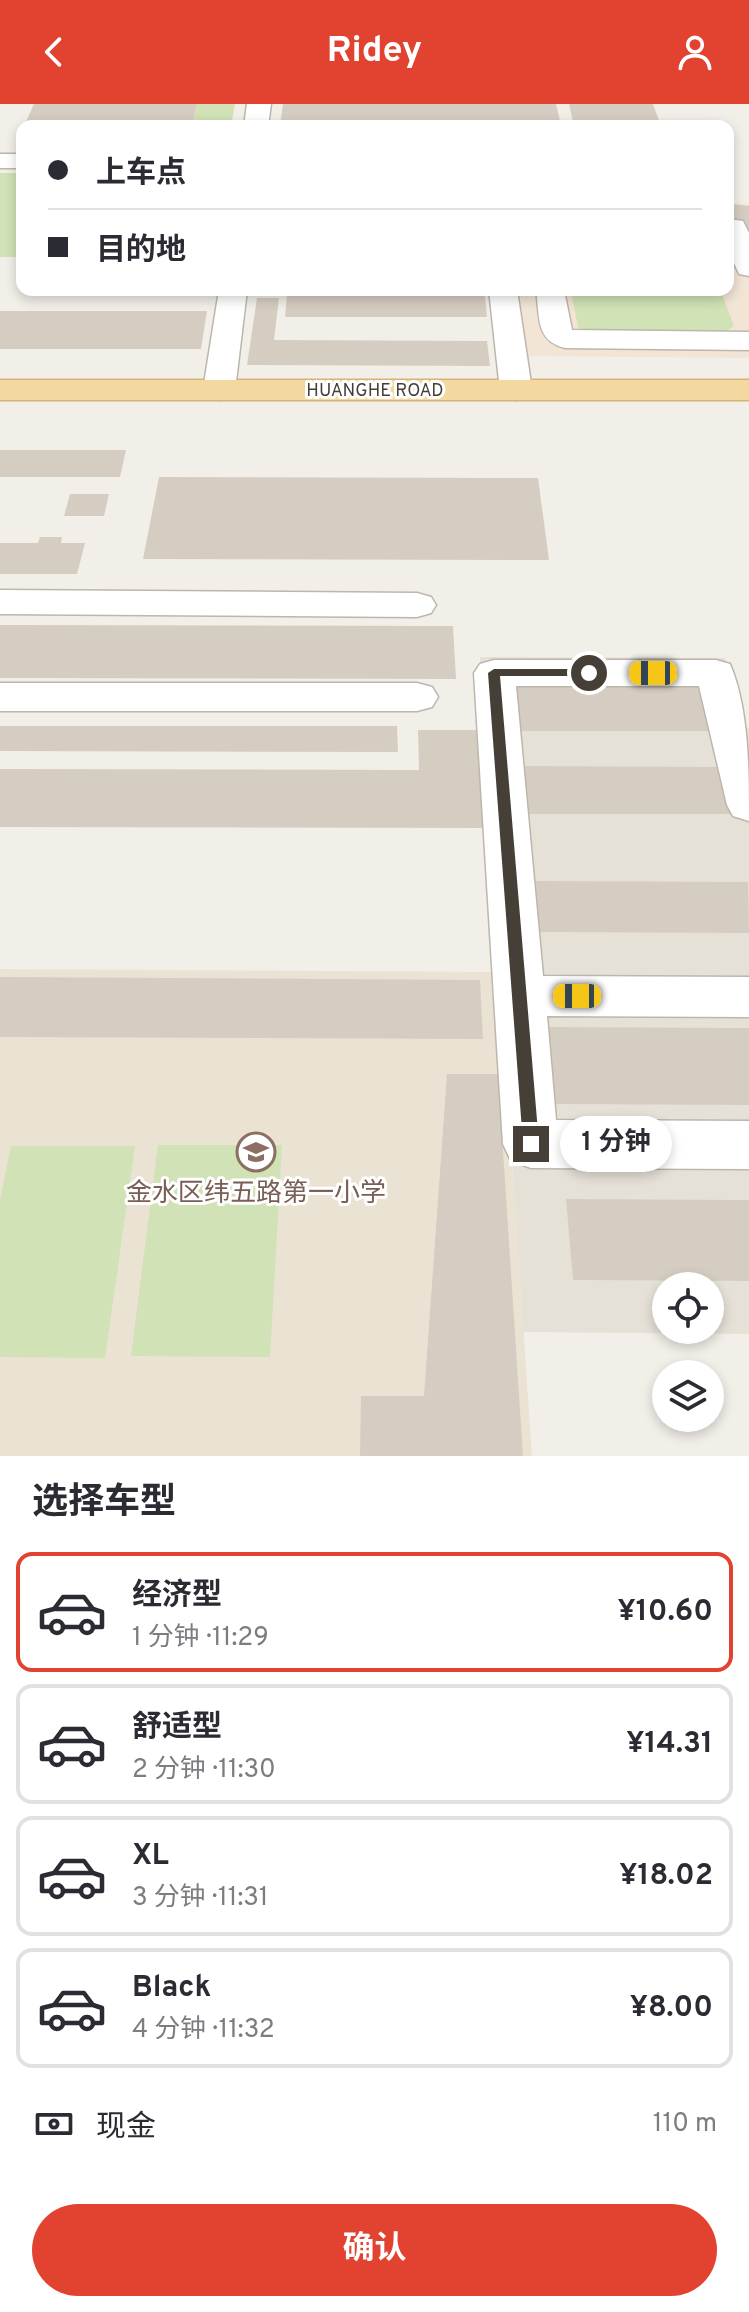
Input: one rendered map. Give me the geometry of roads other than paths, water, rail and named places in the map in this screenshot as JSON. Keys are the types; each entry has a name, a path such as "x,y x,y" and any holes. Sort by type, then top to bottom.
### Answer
{"main road":[{"name":"HUANGHE ROAD","path":"0,390 749,390"},
{"name":"HUANGHE ROAD","path":"0,418 749,418"}],"lane":[{"path":"734,230 749,268"},
{"path":"219,390 232,296"},
{"path":"504,296 516,390"},
{"path":"551,296 558,335 565,339 749,341"},
{"path":"670,341 686,390"},
{"path":"0,602 417,605"},
{"path":"749,805 716,673 494,673 531,1144 749,1145"},
{"path":"0,697 417,697"},
{"path":"520,996 749,997"}],"place":[{"name":"金水区纬五路第一小学","path":"256,1152"}]}
